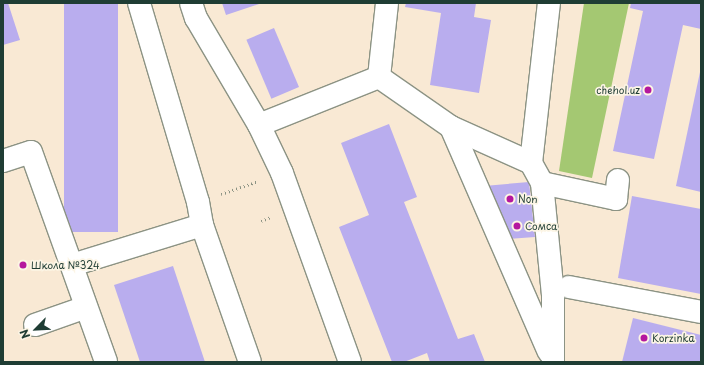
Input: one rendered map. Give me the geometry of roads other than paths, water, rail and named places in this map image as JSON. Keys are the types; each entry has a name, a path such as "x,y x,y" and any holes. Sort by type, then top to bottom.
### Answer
{"lane":[{"path":"139,3 198,202 202,225 250,362"},
{"path":"191,3 196,18 259,125 282,173 350,362"},
{"path":"379,77 387,3"},
{"path":"549,3 531,163 542,183 554,295 552,360"},
{"path":"259,125 379,77"},
{"path":"379,77 451,127 531,163"},
{"path":"451,127 552,360"},
{"path":"3,161 31,152 106,362"},
{"path":"542,183 616,199 618,180"},
{"path":"72,265 202,225"},
{"path":"569,287 701,312"},
{"path":"35,325 86,307"}],"place":[{"name":"chehol.uz","path":"648,90"},
{"name":"Non","path":"510,199"},
{"name":"Сомса","path":"517,226"},
{"name":"Школа №324","path":"23,265"},
{"name":"Korzinka","path":"644,338"}]}
